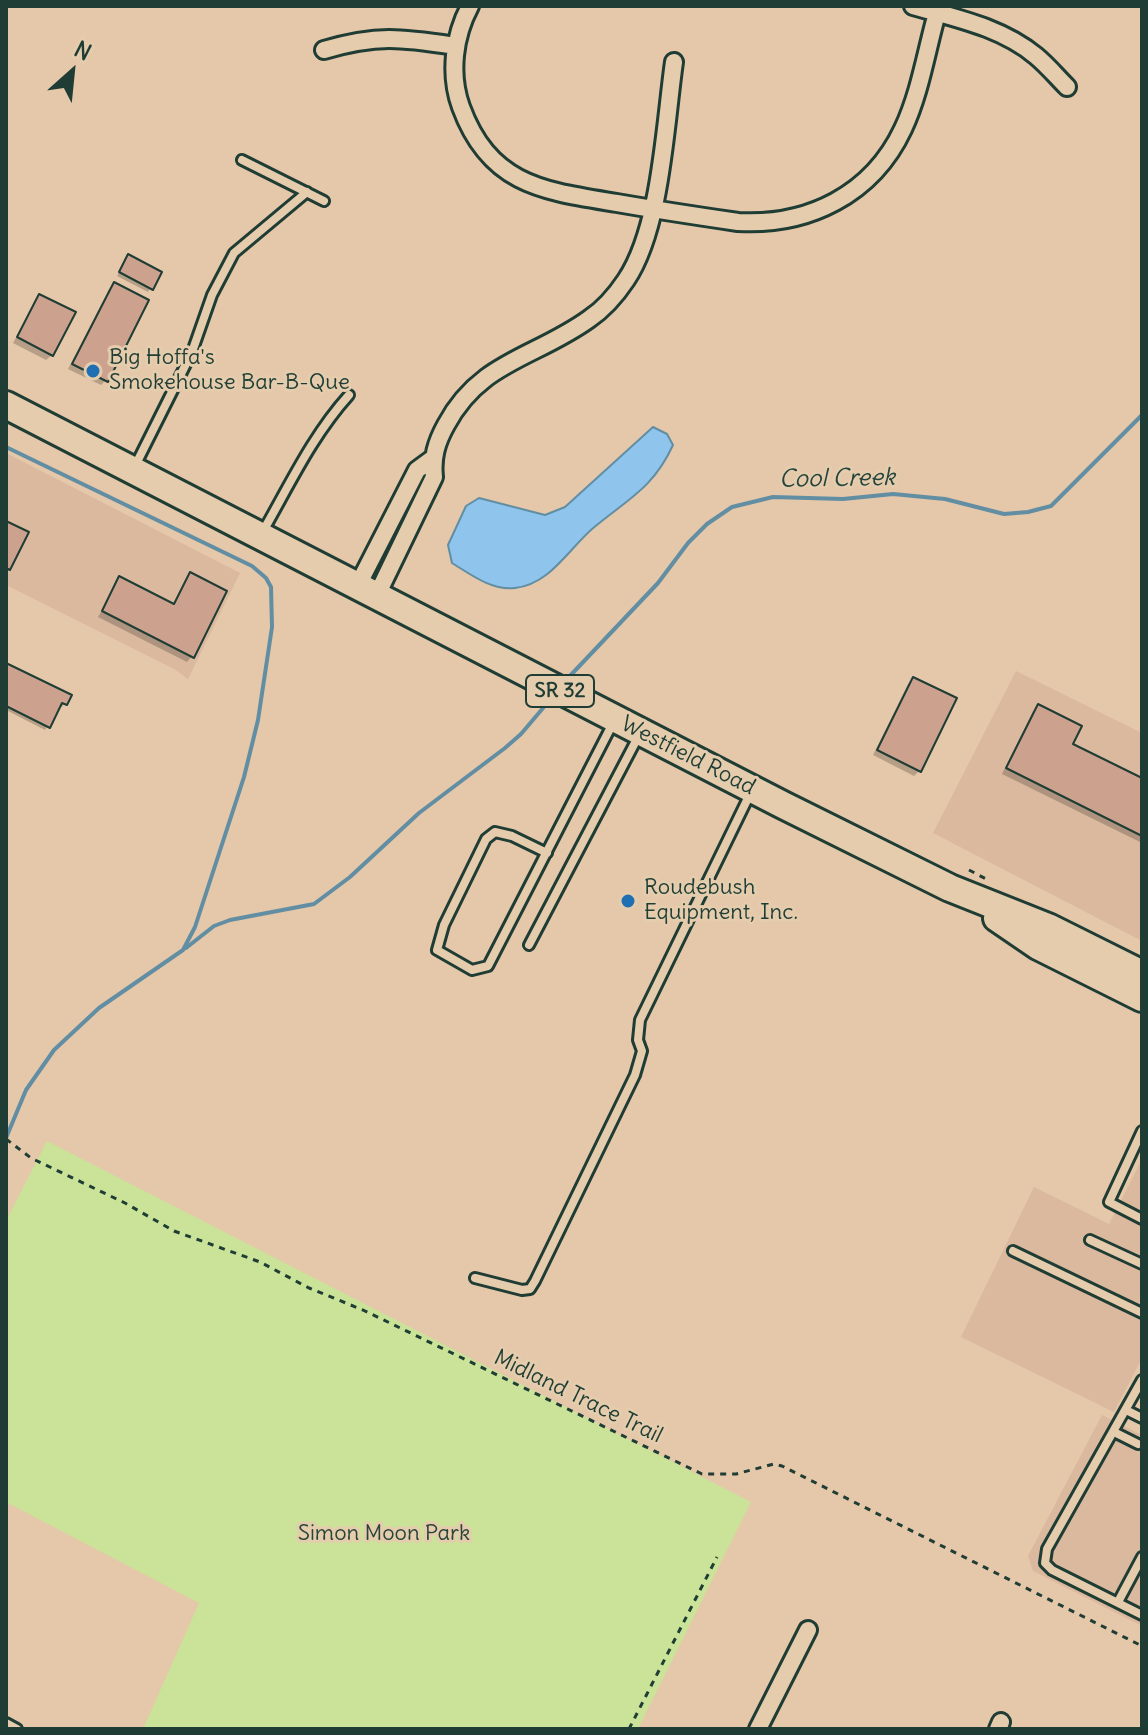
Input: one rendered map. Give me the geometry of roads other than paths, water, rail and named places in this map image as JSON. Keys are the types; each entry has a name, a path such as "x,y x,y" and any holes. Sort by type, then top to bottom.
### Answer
{"main road":[{"name":"SR 32","path":"6,405 133,470"},
{"name":"Westfield Road","path":"133,470 641,733 950,888 1048,927 1142,974"},
{"name":"Westfield Road","path":"950,888 1038,946 1142,998"}],"street":[{"path":"470,6 456,46 457,95 478,141 515,176 546,191 764,224 813,213 844,197 872,175 903,128 938,9"},
{"path":"913,6 938,9 1017,44 1035,55 1067,87"},
{"path":"324,50 357,40 391,37 456,46"},
{"path":"368,590 417,470 432,459 458,403 496,371 588,321 627,279 645,244 653,209 674,62"},
{"path":"758,1729 808,1630"}],"lane":[{"path":"242,160 324,201"},
{"path":"133,470 192,352 212,295 234,253 307,192"},
{"path":"261,536 321,430 349,395"},
{"path":"547,853 512,836 495,832 486,839 444,925 437,950 472,970 488,966 547,853 615,719"},
{"path":"529,945 641,733"},
{"path":"475,1278 522,1290 530,1289 535,1281 635,1075 642,1051 638,1040 640,1020 752,789"},
{"path":"1142,1131 1109,1202 1142,1219"},
{"path":"1090,1240 1142,1264"},
{"path":"1013,1251 1141,1311"},
{"path":"1142,1380 1047,1549 1045,1563 1052,1570 1142,1615"},
{"path":"1126,1410 1142,1418"},
{"path":"1114,1432 1138,1444"},
{"path":"1118,1602 1142,1557"},
{"path":"6,1723 17,1729"}],"water":[{"path":"653,427 667,434 673,445 657,473 538,580 515,588 498,587 452,563 448,545 466,506 479,498 545,515 565,507"}],"waterway":[{"name":"Cool Creek","path":"568,678 658,583 688,543 707,524 732,507 773,497 843,499 893,494 945,499 1004,514 1028,512 1051,506 1142,415"},
{"path":"6,447 252,566 271,587 272,627 258,720 244,777 195,927 183,950 99,1008 54,1050 26,1090 6,1138"},
{"name":"Cool Creek","path":"186,948 214,926 230,920 314,904 350,877 419,813 505,748 549,701"}],"place":[{"name":"Big Hoffa's Smokehouse Bar-B-Que","path":"93,371"},
{"name":"Roudebush Equipment, Inc.","path":"628,901"}],"park label":[{"name":"Simon Moon Park","path":"384,1534"}]}
